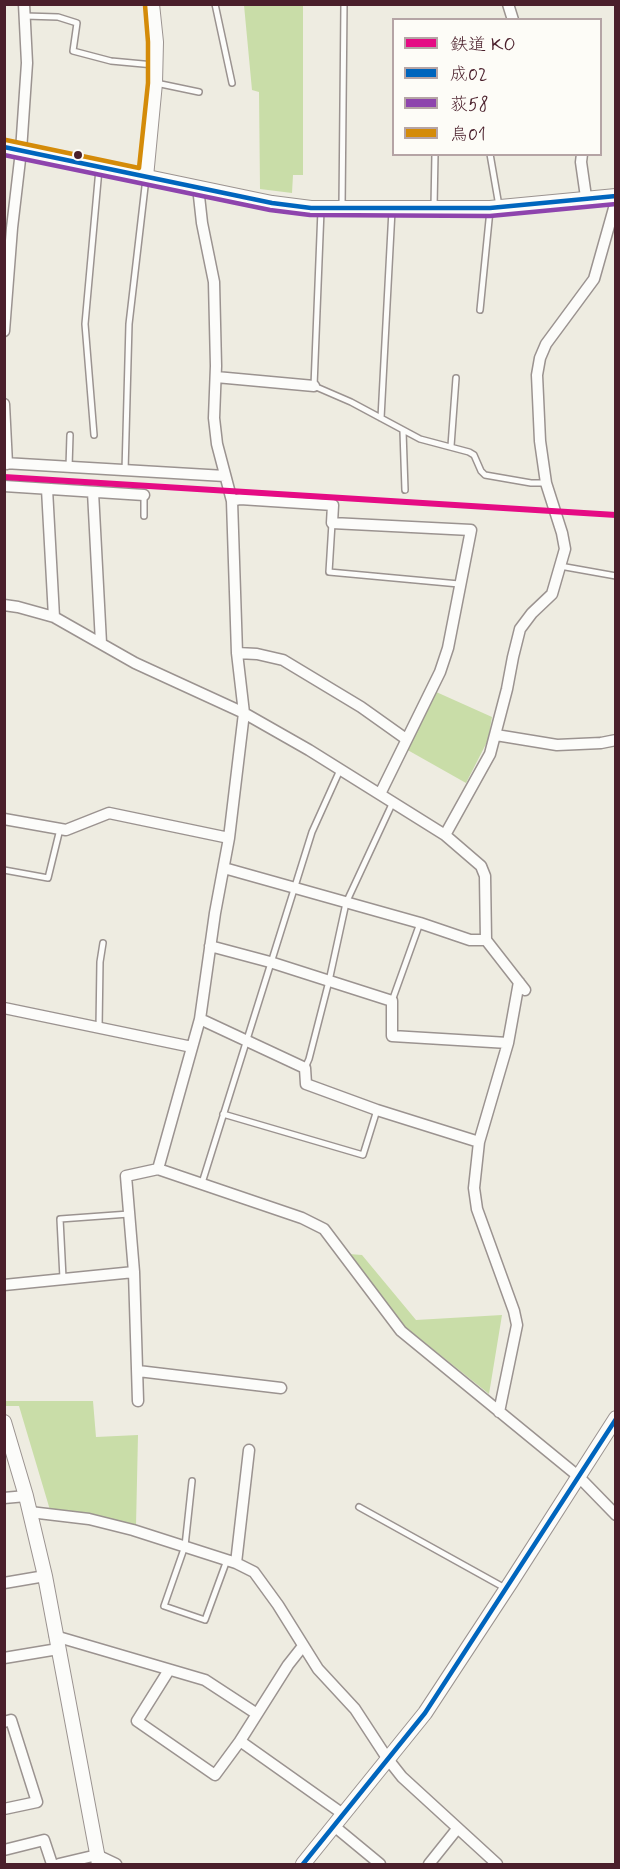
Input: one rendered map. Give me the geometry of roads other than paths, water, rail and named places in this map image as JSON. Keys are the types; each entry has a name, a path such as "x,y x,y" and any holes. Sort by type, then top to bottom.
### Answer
{"street":[{"path":"146,177 156,42 152,4"},
{"path":"4,330 27,63 25,10"},
{"path":"4,147 272,203 321,208 495,208 615,196"},
{"path":"582,156 586,198"},
{"path":"158,1169 200,1019 229,838 244,713 237,653 231,501 217,444 214,418 216,377 214,282 202,223 198,187"},
{"path":"445,835 490,754 520,629 552,594 565,549 546,483 540,441 537,375 540,358 546,344 594,279 615,201"},
{"path":"216,377 314,386"},
{"path":"4,404 6,464 225,476"},
{"path":"4,486 144,495"},
{"path":"47,489 54,617"},
{"path":"93,492 101,643"},
{"path":"231,501 240,499 333,506 332,523 471,530 448,648 440,672 380,794"},
{"path":"4,605 54,617 135,663 244,713 445,835 481,866 485,876 486,940 522,986 479,1142 474,1188 477,1209 517,1325 499,1412"},
{"path":"237,653 257,654 283,660 361,707 406,739"},
{"path":"496,735 557,745 615,740"},
{"path":"4,819 66,830 109,813 229,838"},
{"path":"224,868 420,923 470,940 486,940"},
{"path":"210,946 270,962 392,1001 392,1036 508,1043"},
{"path":"4,1008 192,1047"},
{"path":"200,1019 305,1068 306,1084 377,1110 479,1142"},
{"path":"138,1401 134,1272 126,1176 158,1169 302,1218 324,1229 401,1331 578,1476 615,1515"},
{"path":"4,1285 134,1272"},
{"path":"138,1371 281,1388"},
{"path":"303,1864 425,1713 615,1418"},
{"path":"4,1422 26,1496 45,1576 98,1860"},
{"path":"232,1562 249,1450"},
{"path":"4,1498 26,1496"},
{"path":"30,1512 89,1519 185,1546 255,1572 318,1669 355,1709 402,1777 497,1864"},
{"path":"4,1583 45,1576"},
{"path":"4,1658 56,1642 205,1680 257,1714"},
{"path":"169,1670 137,1721 215,1775 303,1646"},
{"path":"4,1722 11,1720 38,1802 4,1809"},
{"path":"240,1741 343,1814"},
{"path":"334,1826 380,1864"},
{"path":"429,1864 457,1829"},
{"path":"4,1850 44,1840 52,1864"},
{"path":"59,1864 98,1860 116,1864"}],"lane":[{"path":"215,4 232,83"},
{"path":"342,209 344,4"},
{"path":"25,10 77,23 73,51 111,61 155,65"},
{"path":"154,83 199,92"},
{"path":"434,208 435,156"},
{"path":"480,310 495,208 490,156"},
{"path":"94,435 85,324 99,167"},
{"path":"125,471 129,324 146,177"},
{"path":"321,208 314,386 351,402 403,431 474,455 485,475 531,483 546,483"},
{"path":"381,418 392,209"},
{"path":"451,446 456,378"},
{"path":"403,431 405,490"},
{"path":"69,467 70,435"},
{"path":"144,495 144,516"},
{"path":"332,523 329,572 459,584"},
{"path":"560,566 615,576"},
{"path":"202,1183 312,831 340,770"},
{"path":"305,1068 329,981 346,903 393,802"},
{"path":"4,870 48,878 60,829"},
{"path":"392,1001 420,923"},
{"path":"99,1028 100,962 103,943"},
{"path":"224,1114 363,1155 377,1110"},
{"path":"63,1278 60,1219 129,1214"},
{"path":"192,1481 185,1546 164,1606 205,1620 232,1562"},
{"path":"359,1507 507,1589"}],"rail line":[{"name":"KO","path":"4,477 616,515"}]}
